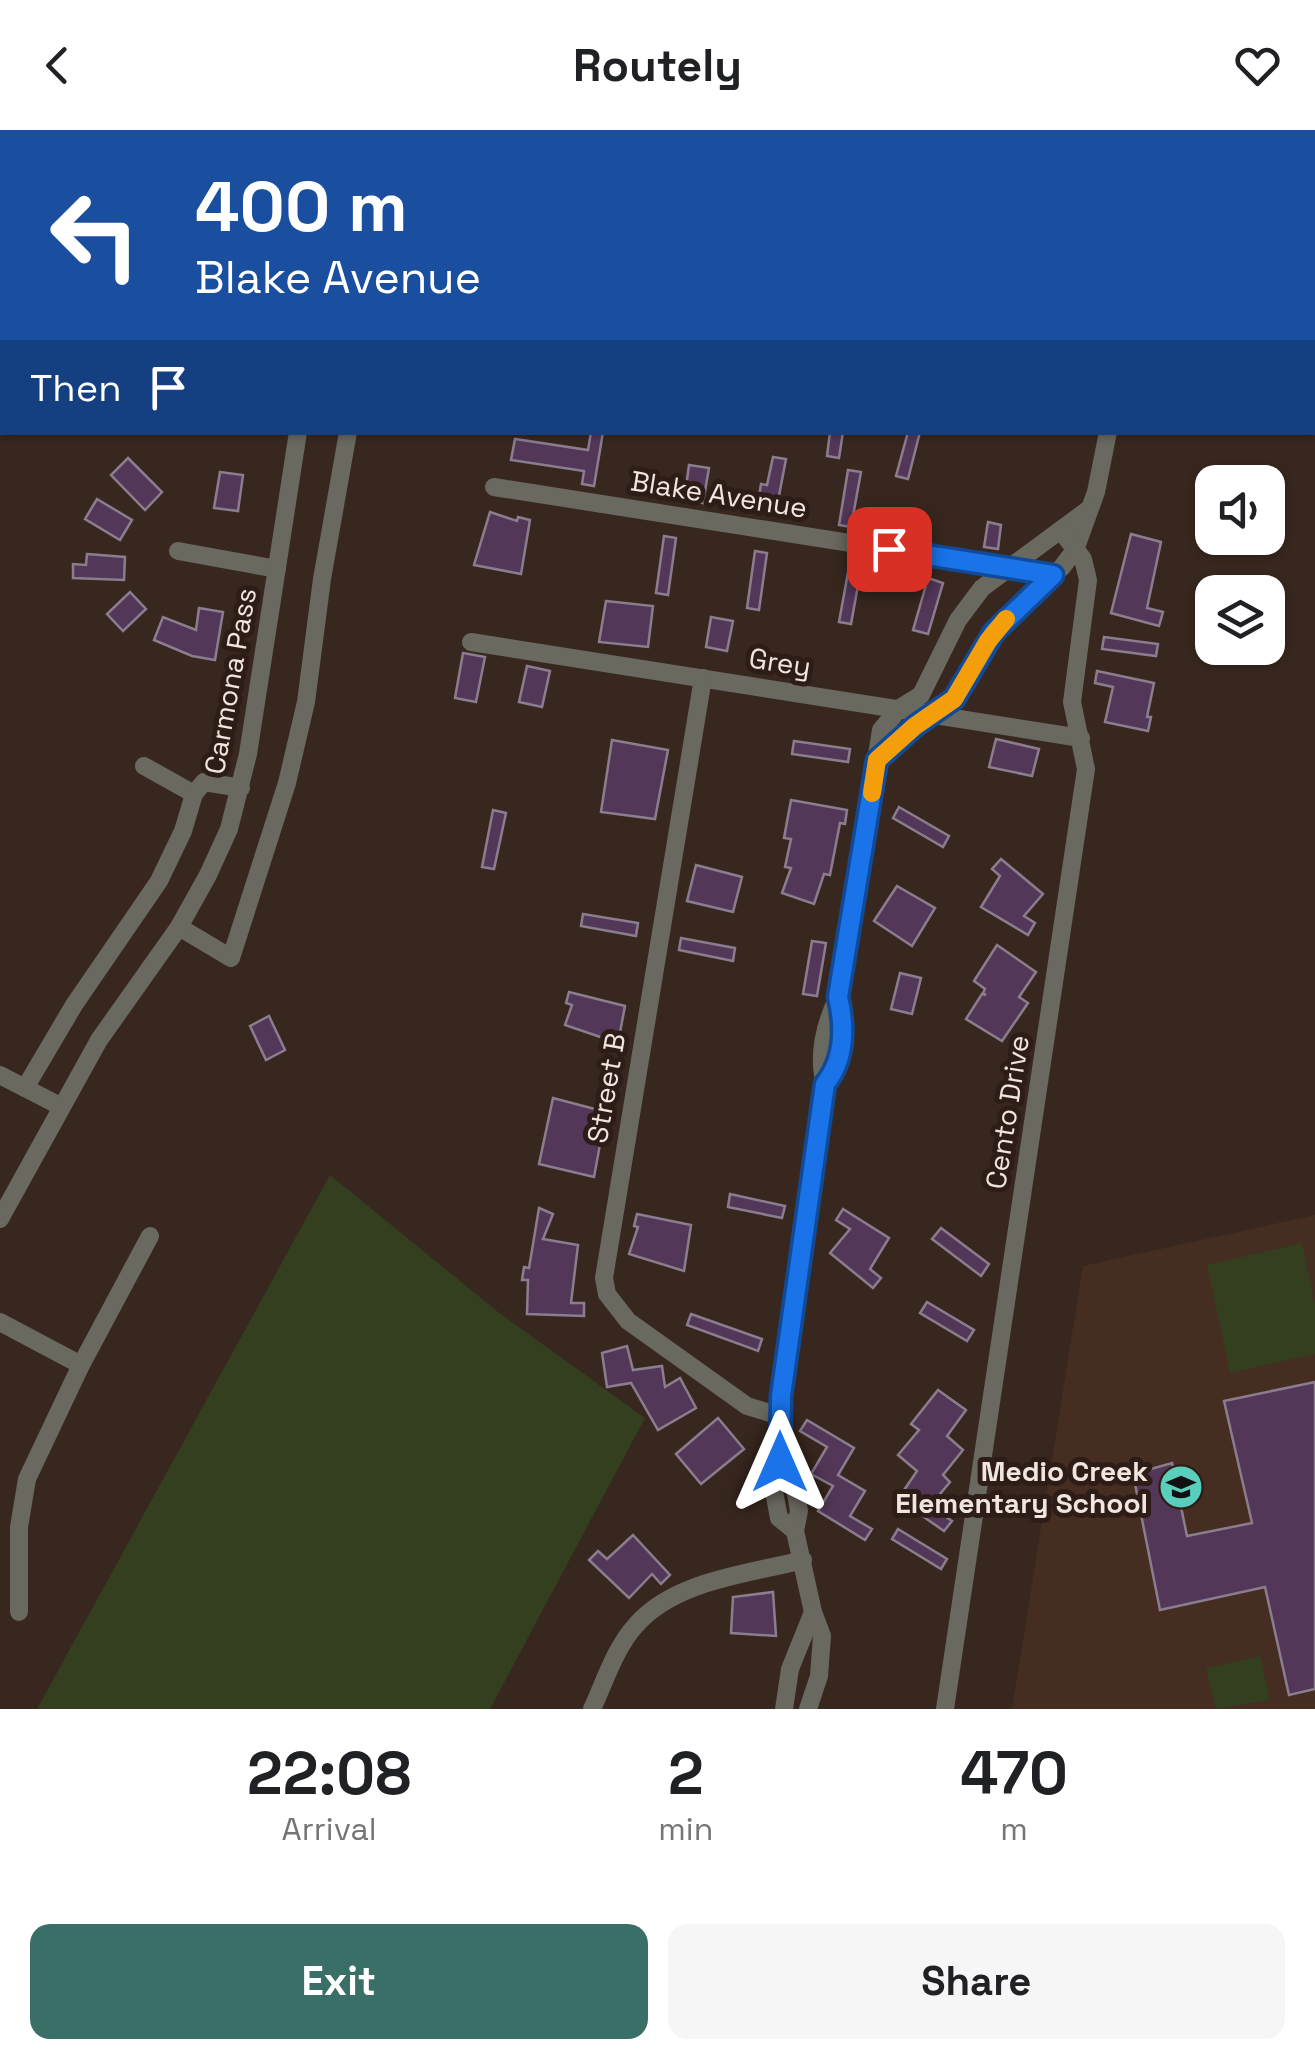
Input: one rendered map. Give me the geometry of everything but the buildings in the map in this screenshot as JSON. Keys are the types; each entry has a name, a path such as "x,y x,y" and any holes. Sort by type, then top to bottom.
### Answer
{"street":[{"name":"Carmona Pass","path":"0,1219 99,1040 179,927 228,829 241,788 298,435"},
{"path":"179,927 231,958 287,783 306,702 322,578 347,435"},
{"path":"877,760 915,726 954,699 994,632 1075,550 1107,435"},
{"name":"Blake Avenue","path":"494,487 1053,575"},
{"path":"808,1709 819,1676 822,1636 812,1612 795,1531 799,1511 796,1493 791,1476 780,1462 780,1416 825,1084 837,1069 840,1054 844,1022 838,997 881,730 900,708 921,696 970,602 982,588 1089,509"},
{"name":"Cento Drive","path":"944,1709 1086,769 1072,702 1088,580 1083,560 1061,530"},
{"path":"178,551 277,569"},
{"name":"Grey","path":"471,642 1080,738"},
{"name":"Street B","path":"703,678 604,1278 608,1294 628,1321 747,1406 780,1416"},
{"path":"144,766 194,794"},
{"path":"25,1088 74,1005 159,881 183,831 194,794 204,782 241,788"},
{"path":"0,1075 60,1106"},
{"path":"19,1612 18,1526 28,1480 81,1364 150,1236"},
{"path":"0,1322 81,1364"},
{"path":"592,1709 622,1643 647,1613 688,1590 803,1560"},
{"path":"784,1709 790,1669 812,1612"}],"shaded area":[{"name":"Medio Creek Elementary School","path":"1315,1215 1315,1709 1012,1709 1083,1266"}],"green space":[{"path":"330,1175 498,1312 645,1418 490,1709 37,1709"},
{"path":"1302,1243 1315,1304 1315,1354 1230,1373 1207,1265"},
{"path":"1260,1656 1270,1700 1216,1709 1206,1668"}],"slow traffic":[{"path":"872,793 877,760 915,726 954,699 988,641 1006,619"}],"place":[{"name":"Medio Creek Elementary School","path":"1181,1487"}],"route":[{"path":"780,1462 781,1396 825,1084 837,1069 844,1022 838,997 877,760 915,726 954,699 994,632 1053,575 889,549"}]}
